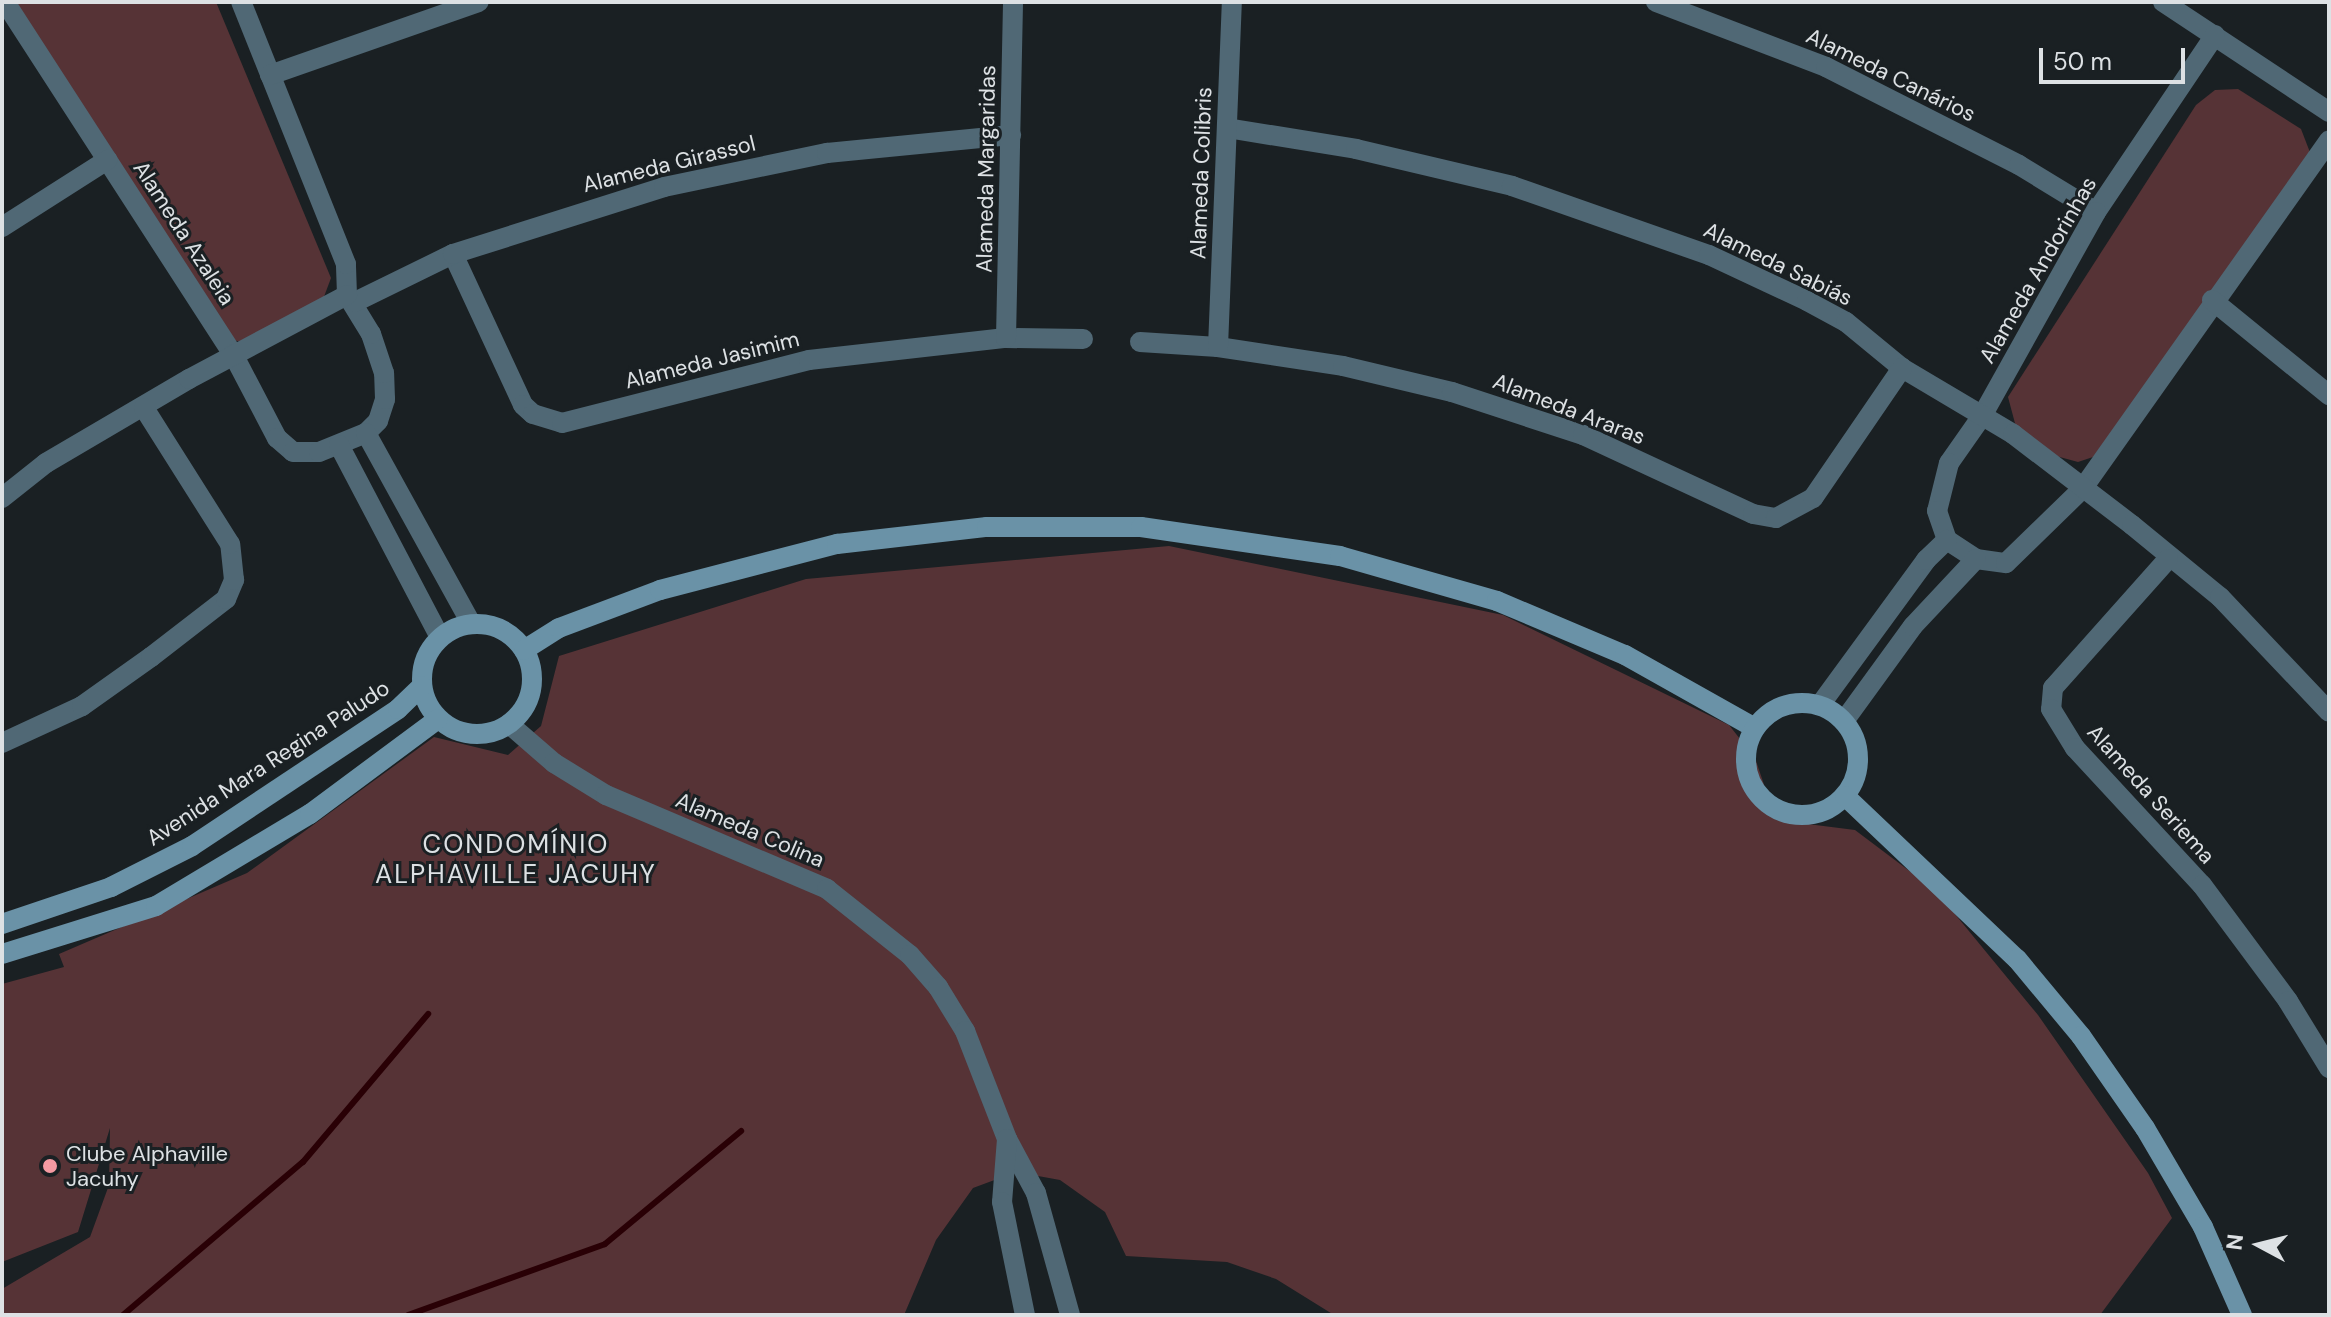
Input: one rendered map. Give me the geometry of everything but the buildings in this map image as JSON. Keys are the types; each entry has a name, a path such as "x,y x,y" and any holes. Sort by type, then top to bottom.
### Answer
{"street":[{"name":"Alameda Azaleia","path":"5,2 233,354 263,417 293,452 319,452 366,433"},
{"path":"241,2 346,264 351,298 384,373 385,399 378,421 366,433 471,623"},
{"path":"270,75 479,2"},
{"name":"Alameda Margaridas","path":"1006,338 1013,2"},
{"name":"Alameda Colibris","path":"1218,347 1232,2"},
{"name":"Alameda Canários","path":"1656,2 1826,67 2019,165 2096,212"},
{"path":"2163,2 2329,112"},
{"name":"Alameda Andorinhas","path":"1947,540 1937,511 1938,493 1949,463 1982,416 2096,212 2215,35"},
{"name":"Alameda Sabiás","path":"1227,128 1433,166 1610,217 1807,301 1846,322 1902,368 1982,416 2083,488 2168,559 2220,597 2329,712"},
{"name":"Alameda Girassol","path":"2,498 46,463 233,354 453,254 664,187 756,166 1011,135"},
{"path":"1820,705 1889,609 1947,540 1976,559 2006,563 2018,555 2083,488 2212,300 2329,140"},
{"path":"2,227 107,160"},
{"name":"Alameda Jasimim","path":"453,254 523,405 533,414 562,423 809,360 1006,338 1083,339"},
{"path":"2212,300 2329,395"},
{"name":"Alameda Araras","path":"1140,342 1218,347 1343,366 1507,408 1583,435 1753,514 1776,518 1813,498 1902,368"},
{"path":"2,743 82,706 226,599 234,580 230,544 144,408"},
{"path":"339,445 440,637"},
{"path":"380,522 406,508"},
{"path":"524,650 559,628 660,590 837,544 987,527 1141,527 1340,556 1497,601 1625,655 1755,728"},
{"path":"1844,721 1913,626 1976,559"},
{"name":"Alameda Seriema","path":"2168,559 2053,688 2051,709 2075,748 2202,885 2288,1001 2329,1068"},
{"path":"1889,609 1913,626"},
{"path":"471,623 501,629 524,650 532,682 529,698 509,724 495,731 465,734 438,719 422,686 425,659 440,637 471,623"},
{"name":"Avenida Mara Regina Paludo","path":"2,924 111,887 192,846 398,709 422,686"},
{"path":"1820,705 1844,721 1859,759 1845,796 1809,816 1769,805 1747,769 1755,728 1784,706 1820,705"},
{"path":"2,954 156,906 310,814 438,719"},
{"name":"Alameda Colina","path":"509,724 554,763 606,795 789,870 827,889 888,934 938,987 965,1031 1007,1139 1043,1216 1070,1315"},
{"path":"1845,796 2017,959 2081,1036 2145,1128 2203,1227 2242,1315"},
{"path":"1007,1139 1002,1202 1025,1315"},
{"path":"1006,1225 1043,1216"}],"shaded area":[{"path":"2,2 216,2 331,278 322,302 246,343 224,338"},
{"path":"2238,89 2301,129 2311,155 2096,456 2078,462 2056,456 2016,427 2008,397 2196,105 2215,90"},
{"path":"1169,546 1503,615 1729,725 1755,758 1776,820 1855,830 1936,891 2038,1015 2148,1173 2172,1218 2100,1315 1334,1315 1276,1279 1227,1262 1126,1256 1105,1212 1060,1180 1016,1172 973,1188 936,1240 904,1315 2,1315 2,1289 90,1237 109,1185 110,1128 78,1232 2,1262 2,984 64,967 59,954 247,873 434,737 508,755 541,726 559,656 806,579"}],"waterway":[{"path":"123,1315 303,1162 428,1014"},
{"path":"408,1315 605,1244 741,1131"}],"place":[{"name":"Clube Alphaville Jacuhy","path":"50,1166"}],"district":[{"name":"CONDOMÍNIO ALPHAVILLE JACUHY","path":"516,860"}]}
